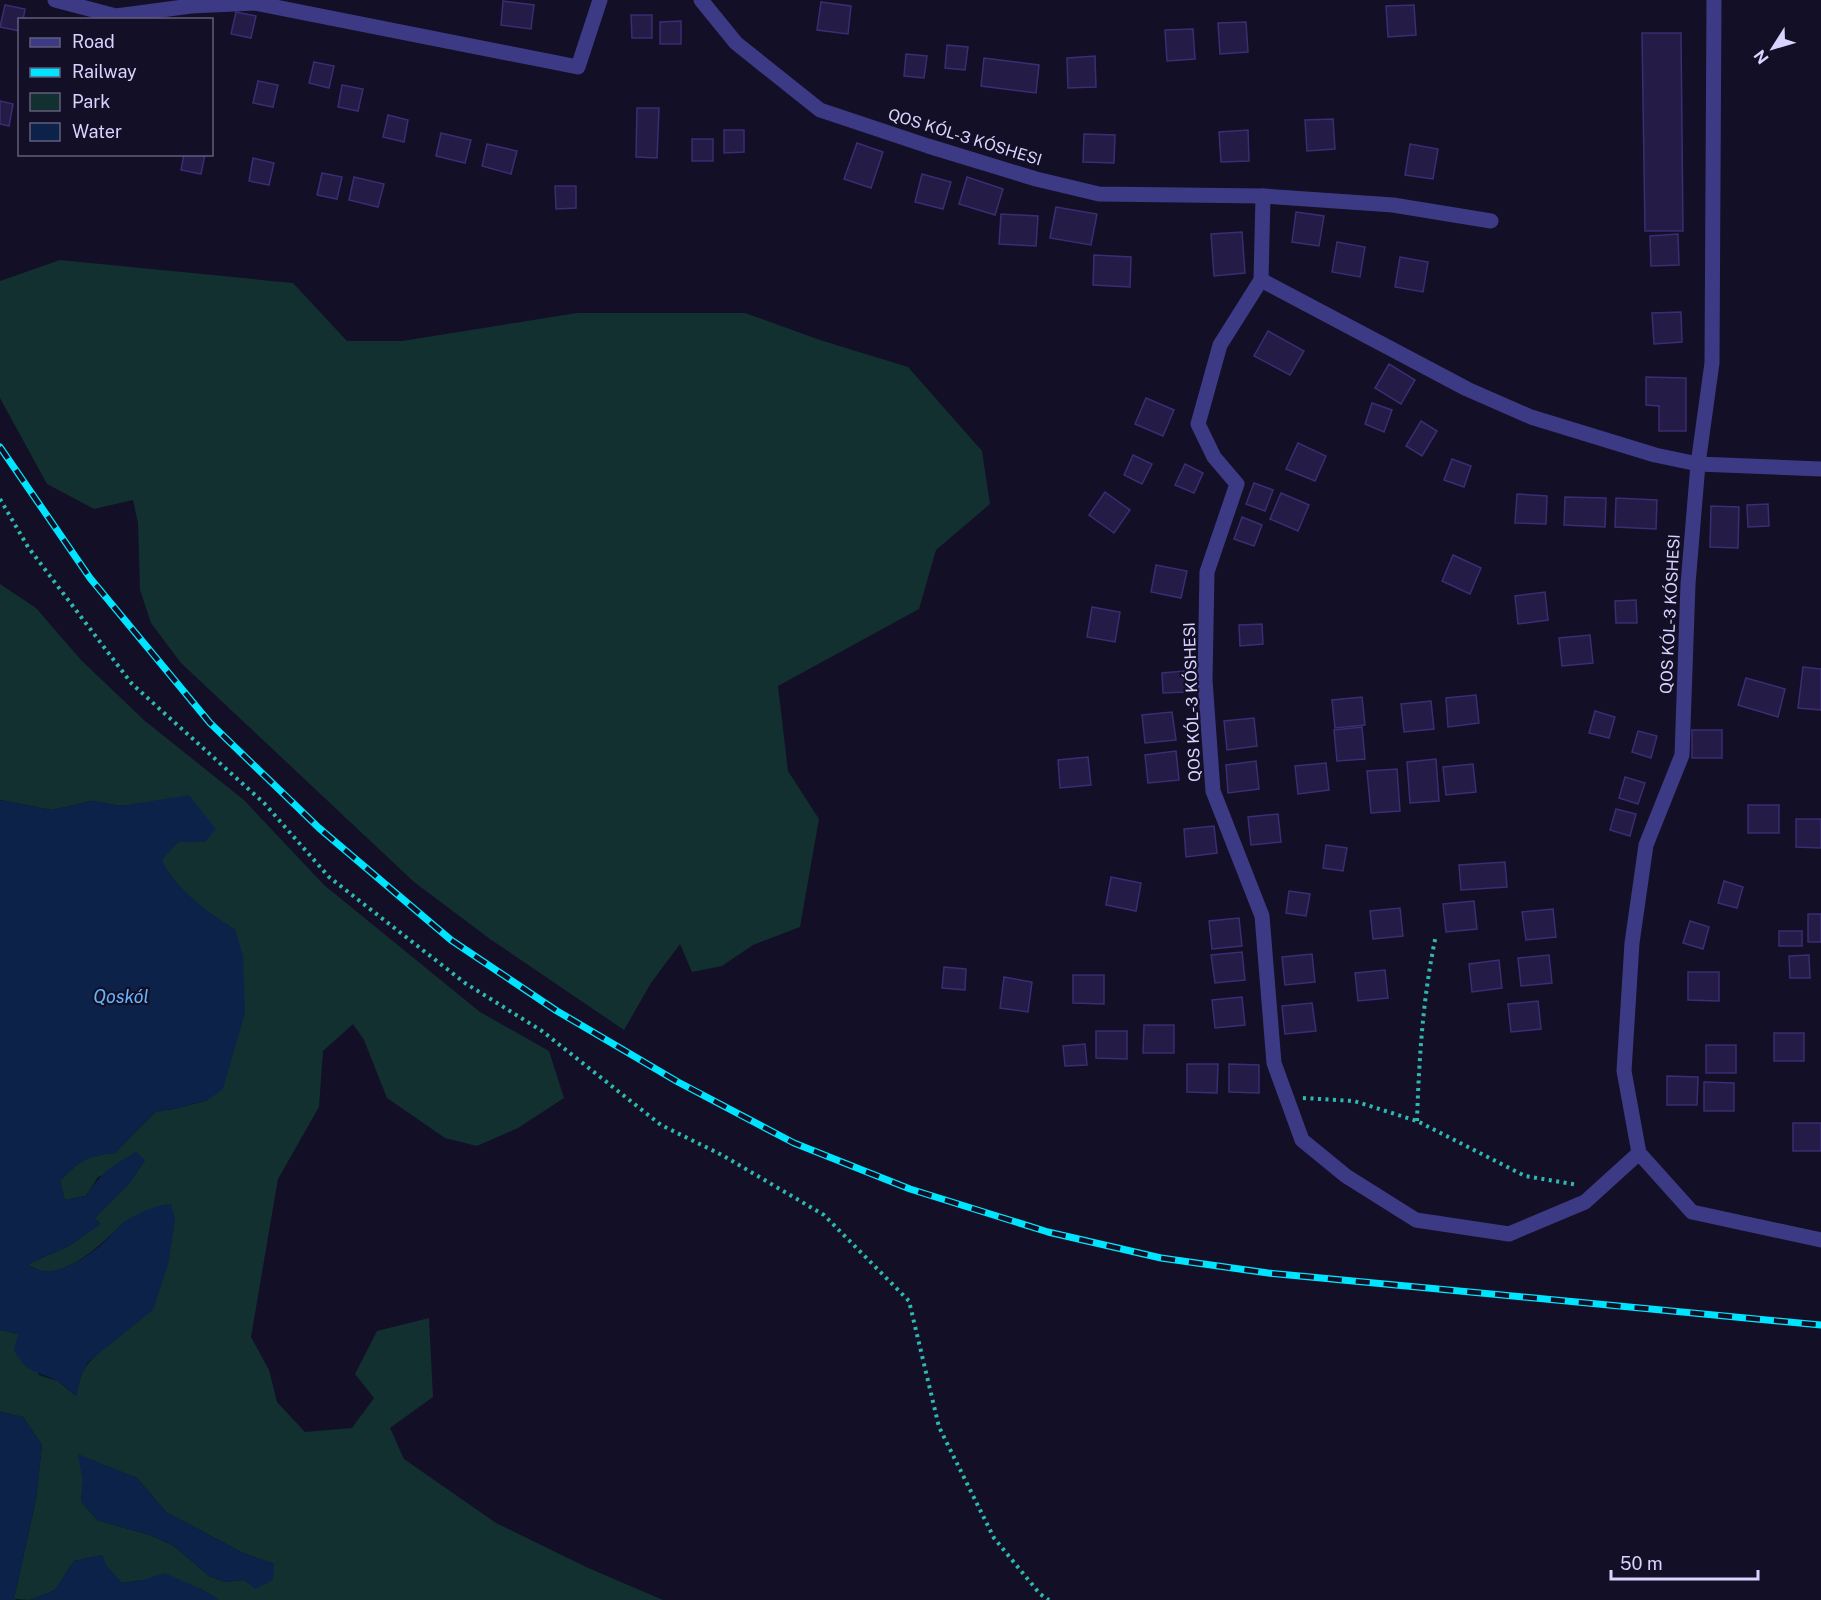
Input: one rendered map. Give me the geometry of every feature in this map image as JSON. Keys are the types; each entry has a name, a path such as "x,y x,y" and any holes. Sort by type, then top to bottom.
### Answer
{"street":[{"path":"55,0 116,16 191,6 255,3 578,68 600,0"},
{"name":"QOS KÓL-3 KÓSHESI","path":"702,0 736,44 820,110 1025,176 1099,194 1263,196 1393,205 1491,221"},
{"name":"QOS KÓL-3 KÓSHESI","path":"1639,1153 1624,1071 1632,943 1646,845 1682,756 1688,584 1698,464 1712,363 1714,0"},
{"path":"1263,196 1261,280 1467,388 1531,417 1655,455 1698,464 1821,469"},
{"name":"QOS KÓL-3 KÓSHESI","path":"1261,280 1220,345 1198,424 1214,457 1237,484 1207,572 1205,680 1213,791 1262,916 1274,1063 1302,1140 1346,1176 1416,1220 1509,1234 1585,1202 1599,1189"},
{"path":"1599,1189 1639,1153 1692,1212 1821,1240"}],"path":[{"path":"0,499 28,547 132,684 264,803 329,877 465,983 542,1031 661,1125 722,1155 824,1215 909,1300 939,1427 994,1538 1040,1594 1049,1600"},
{"path":"1417,1121 1419,1050 1428,969 1436,935"},
{"path":"1287,1097 1354,1101 1417,1121 1525,1176 1599,1189"}],"green space":[{"path":"60,260 293,283 347,341 402,341 577,313 745,313 820,340 908,367 982,451 990,504 936,550 919,609 778,686 788,771 819,819 800,927 753,945 722,966 692,972 680,944 651,983 624,1030 490,939 414,882 181,663 151,623 140,590 138,523 133,500 94,509 47,484 0,398 0,281"},
{"path":"0,584 36,608 81,660 145,721 244,800 324,885 480,1012 549,1051 564,1098 518,1128 477,1146 445,1138 387,1098 364,1040 353,1024 323,1051 319,1107 278,1179 251,1337 269,1370 277,1402 305,1432 352,1428 374,1398 355,1374 377,1331 429,1318 433,1397 390,1428 404,1459 496,1523 586,1567 663,1600 219,1600 203,1590 143,1580 122,1583 105,1565 102,1555 74,1561 55,1590 30,1600 14,1599 36,1499 42,1445 23,1417 0,1412 0,1330 18,1334 39,1375 58,1381 76,1396 85,1368 105,1348 125,1221 93,1250 66,1267 53,1271 40,1270 28,1264 69,1246 100,1224 95,1218 128,1185 145,1160 98,1177 86,1196 65,1200 60,1181 73,1168 84,1160 115,1153 155,1112 208,1100 235,930 194,900 168,871 161,860 178,842 205,842 153,802 122,806 92,801 52,810 0,800","holes":["79,1455 137,1478 166,1512 243,1553 274,1564 244,1580 225,1582 209,1576 174,1546 150,1535 97,1520 81,1501 83,1482"]}],"water":[{"name":"Qoskól","path":"189,795 216,829 205,842 178,842 162,860 184,891 235,929 243,956 245,1013 223,1089 208,1100 155,1112 115,1153 84,1160 60,1181 65,1200 86,1196 102,1175 120,1161 136,1152 145,1160 128,1185 95,1218 101,1224 69,1246 28,1264 36,1269 55,1270 75,1263 100,1246 127,1220 154,1207 171,1204 175,1220 168,1265 153,1310 87,1363 76,1396 59,1382 27,1367 14,1350 18,1334 0,1330 0,800 52,810 92,801 122,806"},
{"path":"0,1412 23,1417 42,1445 36,1499 14,1599 17,1600 0,1600"},
{"path":"78,1454 137,1478 166,1512 243,1553 274,1564 273,1580 255,1589 244,1580 225,1582 209,1576 174,1546 150,1535 97,1520 81,1501 83,1482"},
{"path":"102,1555 106,1565 122,1583 143,1580 165,1573 219,1600 30,1600 55,1590 74,1561"}],"building":[{"path":"503,1 534,5 531,29 501,25"},
{"path":"821,2 851,6 848,34 817,30"},
{"path":"5,5 25,9 23,18 18,18 18,31 0,27"},
{"path":"1414,5 1416,35 1388,37 1386,6"},
{"path":"236,12 256,16 251,38 231,34"},
{"path":"631,15 652,15 652,38 632,38"},
{"path":"681,21 681,44 660,44 660,22"},
{"path":"1246,22 1248,52 1220,54 1218,23"},
{"path":"1193,29 1195,59 1167,61 1165,30"},
{"path":"1642,33 1681,33 1683,231 1645,231"},
{"path":"947,45 968,47 965,70 945,68"},
{"path":"906,54 927,56 924,78 904,76"},
{"path":"1095,56 1096,87 1068,88 1067,58"},
{"path":"984,58 1039,65 1036,93 981,86"},
{"path":"314,62 334,66 329,88 309,83"},
{"path":"258,81 278,85 273,107 253,103"},
{"path":"342,85 363,89 358,111 338,107"},
{"path":"0,101 13,104 9,126 0,124"},
{"path":"637,108 659,108 657,158 636,157"},
{"path":"388,115 408,120 404,142 383,137"},
{"path":"1333,119 1335,149 1307,151 1305,120"},
{"path":"724,130 744,130 744,152 724,153"},
{"path":"1248,130 1249,161 1221,162 1219,132"},
{"path":"441,133 471,140 465,163 436,156"},
{"path":"1084,134 1115,135 1114,163 1083,162"},
{"path":"692,139 713,139 713,161 692,161"},
{"path":"857,143 883,152 871,188 844,179"},
{"path":"487,144 517,151 511,174 482,166"},
{"path":"1410,144 1438,149 1433,179 1405,175"},
{"path":"184,156 205,156 201,174 181,170"},
{"path":"253,158 274,163 269,185 249,181"},
{"path":"322,173 342,177 337,199 317,195"},
{"path":"922,174 951,182 943,209 915,202"},
{"path":"354,177 384,184 378,207 349,200"},
{"path":"967,177 1003,189 995,215 959,204"},
{"path":"555,186 576,186 576,208 556,209"},
{"path":"1056,207 1097,214 1091,245 1050,238"},
{"path":"1296,212 1324,216 1319,246 1292,242"},
{"path":"1001,214 1038,216 1036,246 999,244"},
{"path":"1242,232 1245,273 1214,276 1211,234"},
{"path":"1678,234 1679,265 1651,266 1650,236"},
{"path":"1337,242 1365,247 1360,277 1332,272"},
{"path":"1094,255 1131,257 1130,287 1093,285"},
{"path":"1400,257 1428,262 1423,292 1395,287"},
{"path":"1681,312 1682,342 1654,344 1652,313"},
{"path":"1268,331 1304,351 1290,375 1254,356"},
{"path":"1389,364 1415,380 1401,404 1375,388"},
{"path":"1646,377 1686,378 1686,431 1659,431 1659,406 1646,405"},
{"path":"1146,398 1174,410 1163,436 1135,424"},
{"path":"1372,403 1392,410 1384,432 1365,424"},
{"path":"1421,421 1437,431 1422,456 1406,446"},
{"path":"1298,443 1326,456 1315,481 1286,469"},
{"path":"1133,455 1152,464 1142,484 1124,475"},
{"path":"1452,459 1471,466 1464,487 1444,480"},
{"path":"1185,464 1203,473 1194,493 1175,485"},
{"path":"1254,483 1273,490 1265,511 1246,504"},
{"path":"1105,492 1130,510 1114,533 1089,515"},
{"path":"1281,493 1309,505 1298,531 1270,519"},
{"path":"1517,494 1547,496 1546,524 1515,523"},
{"path":"1565,497 1606,498 1605,527 1564,525"},
{"path":"1616,498 1657,500 1656,529 1615,527"},
{"path":"1768,504 1769,526 1748,527 1747,505"},
{"path":"1711,506 1739,507 1738,548 1710,547"},
{"path":"1242,517 1262,525 1254,546 1234,539"},
{"path":"1453,555 1481,568 1470,594 1442,581"},
{"path":"1156,565 1187,571 1181,598 1151,592"},
{"path":"1545,592 1548,620 1518,624 1515,596"},
{"path":"1636,600 1637,623 1616,623 1615,601"},
{"path":"1092,607 1120,612 1115,642 1087,637"},
{"path":"1262,624 1263,644 1240,646 1239,625"},
{"path":"1590,635 1593,663 1562,666 1559,638"},
{"path":"1803,667 1821,669 1821,710 1798,708"},
{"path":"1184,671 1186,692 1163,693 1162,673"},
{"path":"1746,678 1785,689 1778,717 1738,705"},
{"path":"1476,695 1479,723 1448,727 1446,698"},
{"path":"1362,697 1365,725 1335,728 1332,700"},
{"path":"1431,701 1434,729 1404,732 1401,704"},
{"path":"1595,711 1615,717 1609,738 1589,733"},
{"path":"1172,712 1176,740 1145,743 1142,715"},
{"path":"1254,718 1257,746 1227,750 1224,721"},
{"path":"1362,727 1365,759 1337,761 1334,730"},
{"path":"1692,730 1722,730 1722,758 1692,758"},
{"path":"1638,731 1657,736 1651,758 1632,752"},
{"path":"1176,751 1179,780 1148,783 1145,755"},
{"path":"1088,757 1091,785 1060,788 1058,760"},
{"path":"1436,759 1439,801 1410,803 1407,762"},
{"path":"1256,761 1259,789 1228,793 1226,765"},
{"path":"1326,763 1329,790 1298,794 1295,766"},
{"path":"1473,764 1476,792 1446,795 1443,767"},
{"path":"1397,769 1400,811 1371,813 1367,771"},
{"path":"1625,777 1645,783 1638,804 1619,798"},
{"path":"1748,805 1779,805 1779,833 1748,833"},
{"path":"1616,809 1636,814 1630,836 1610,830"},
{"path":"1278,814 1281,842 1251,845 1248,817"},
{"path":"1796,819 1821,819 1821,848 1796,847"},
{"path":"1214,826 1217,853 1186,857 1184,829"},
{"path":"1326,845 1347,848 1343,871 1323,868"},
{"path":"1505,862 1507,887 1461,890 1459,865"},
{"path":"1111,877 1141,883 1136,911 1106,905"},
{"path":"1724,881 1743,887 1737,908 1718,903"},
{"path":"1289,891 1310,894 1306,916 1286,913"},
{"path":"1474,901 1477,929 1446,932 1443,904"},
{"path":"1400,908 1403,936 1373,939 1370,911"},
{"path":"1553,909 1556,937 1526,940 1522,912"},
{"path":"1808,914 1821,914 1821,942 1808,942"},
{"path":"1239,918 1242,946 1212,949 1209,921"},
{"path":"1690,921 1709,927 1703,949 1683,943"},
{"path":"1779,931 1802,931 1802,946 1779,946"},
{"path":"1242,952 1245,980 1215,983 1211,955"},
{"path":"1312,954 1315,982 1285,985 1282,957"},
{"path":"1549,955 1552,983 1521,986 1518,958"},
{"path":"1809,955 1810,978 1790,978 1789,956"},
{"path":"1499,960 1502,988 1472,992 1469,964"},
{"path":"944,967 966,969 965,990 942,988"},
{"path":"1385,970 1388,998 1358,1001 1355,973"},
{"path":"1688,972 1719,972 1719,1001 1688,1000"},
{"path":"1073,975 1104,975 1104,1004 1073,1003"},
{"path":"1004,977 1032,982 1028,1012 1000,1008"},
{"path":"1242,997 1245,1025 1215,1028 1212,1000"},
{"path":"1538,1001 1541,1029 1511,1032 1508,1004"},
{"path":"1312,1003 1316,1031 1285,1034 1282,1006"},
{"path":"1144,1025 1174,1025 1174,1053 1143,1053"},
{"path":"1096,1031 1127,1031 1127,1059 1096,1058"},
{"path":"1774,1033 1804,1033 1804,1061 1774,1061"},
{"path":"1085,1044 1087,1065 1065,1066 1063,1046"},
{"path":"1706,1045 1736,1045 1736,1073 1706,1073"},
{"path":"1187,1064 1218,1064 1217,1093 1187,1092"},
{"path":"1229,1064 1259,1065 1259,1093 1229,1092"},
{"path":"1667,1076 1698,1077 1697,1105 1667,1105"},
{"path":"1704,1082 1734,1083 1734,1111 1704,1111"},
{"path":"1793,1123 1821,1123 1821,1151 1793,1151"}],"railway":[{"path":"0,447 90,578 210,723 319,828 451,940 557,1011 678,1082 794,1143 910,1189 1048,1232 1161,1258 1268,1273 1821,1325"}]}
